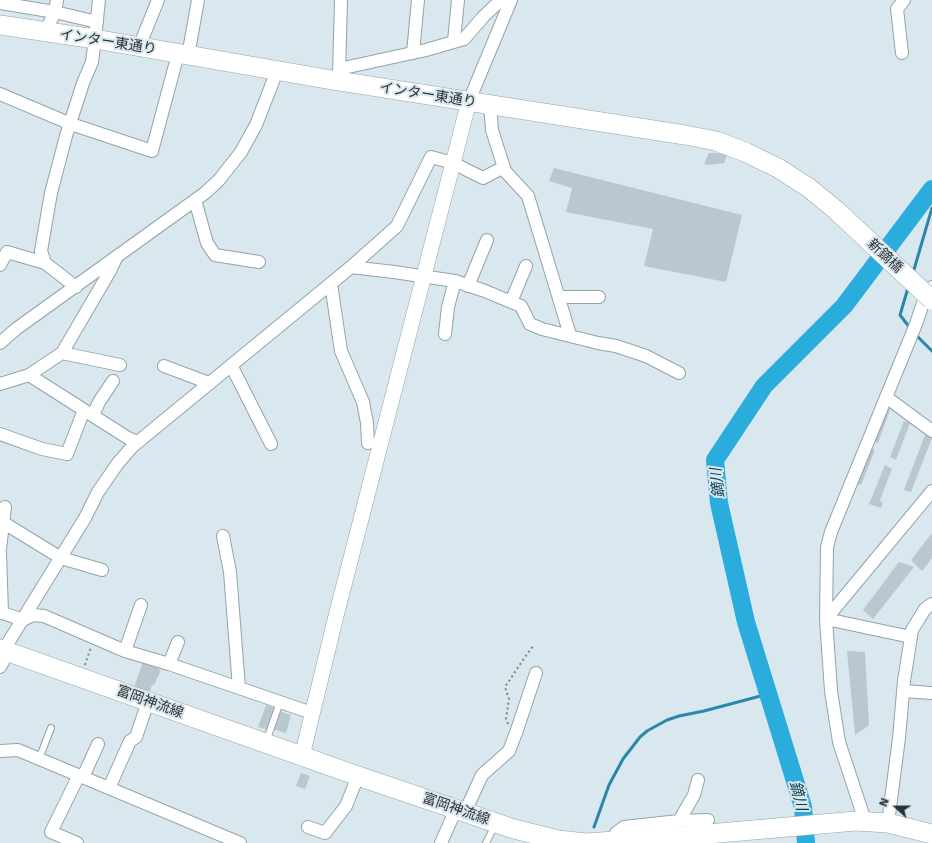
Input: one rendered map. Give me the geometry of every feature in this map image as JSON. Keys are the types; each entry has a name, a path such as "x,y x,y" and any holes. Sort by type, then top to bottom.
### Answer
{"main road":[{"name":"インター東通り","path":"0,25 45,32 96,30 139,47 183,55 277,71 335,74 469,101 716,141 746,152 778,168 809,188 837,211"},
{"name":"新鏑橋","path":"837,211 932,300"},
{"name":"富岡神流線","path":"1,655 80,677 265,744 460,811 496,823 558,840 586,843 615,842 682,829 860,821 888,822 932,834"}],"street":[{"path":"45,263 41,251 51,192 66,136 83,83 92,62 99,0"},
{"path":"139,47 158,0"},
{"path":"0,94 71,124 152,151 183,55 198,0"},
{"path":"341,0 335,74 464,39 484,16 501,0"},
{"path":"413,53 418,0"},
{"path":"454,41 458,0"},
{"path":"302,756 469,101 511,0"},
{"path":"902,53 897,9 904,0"},
{"path":"0,3 56,6 96,30"},
{"path":"45,32 56,6"},
{"path":"0,343 16,328 76,287 195,200 219,180 241,152 256,125 277,71"},
{"path":"490,104 492,130 505,171 528,196 570,335"},
{"path":"1,655 61,558 102,487 118,463 137,442 351,267 397,226 431,157 454,163 483,178 504,167"},
{"path":"195,200 207,243 215,255 260,262"},
{"path":"468,286 486,240"},
{"path":"0,265 7,252 45,263 76,287"},
{"path":"0,384 29,375 62,353 110,271 116,257"},
{"path":"511,302 526,266"},
{"path":"351,267 455,281 485,291 521,306 530,324 542,329 616,346 646,356 679,373"},
{"path":"445,334 448,307 455,281"},
{"path":"330,284 342,351 363,402 367,423 368,443"},
{"path":"860,821 839,742 831,691 826,619 828,547 831,532 916,324 923,303 932,287"},
{"path":"559,298 599,297"},
{"path":"62,353 120,365"},
{"path":"231,365 271,444"},
{"path":"164,366 209,383"},
{"path":"29,375 128,438 137,442"},
{"path":"0,434 42,448 67,454 89,412 99,402 113,381"},
{"path":"886,397 932,431"},
{"path":"826,619 932,491"},
{"path":"0,549 5,507"},
{"path":"4,523 61,558 102,570"},
{"path":"224,536 230,572 239,688"},
{"path":"0,553 1,613 23,620 33,615 44,616 125,651 169,664 312,713"},
{"path":"888,822 899,738 904,681 912,630 925,609 932,604"},
{"path":"125,651 141,605"},
{"path":"826,619 911,637"},
{"path":"169,664 178,642"},
{"path":"441,843 482,775 509,751 536,673"},
{"path":"904,691 932,693"},
{"path":"109,788 130,741 136,737 148,702"},
{"path":"77,843 51,832 98,744"},
{"path":"0,751 18,750 240,843"},
{"path":"308,827 324,833 346,806 358,776"},
{"path":"682,829 698,780"},
{"path":"682,829 708,820"}],"lane":[{"path":"265,744 280,702"},
{"path":"39,759 51,728"},
{"path":"486,843 496,823"}],"path":[{"path":"80,677 95,638"},
{"path":"517,730 508,725 506,719 509,699 505,687 534,645"}],"building":[{"path":"709,153 727,155 724,163 710,165 704,164"},
{"path":"554,168 742,215 726,282 644,266 653,229 566,212 572,188 549,181"},
{"path":"884,408 890,410 878,443 872,441"},
{"path":"904,421 910,423 896,460 890,457"},
{"path":"925,435 932,438 911,492 904,490"},
{"path":"869,446 875,450 861,485 855,483"},
{"path":"885,465 892,469 880,500 883,503 881,508 869,504"},
{"path":"932,533 932,558 922,571 911,560"},
{"path":"899,562 914,567 873,619 863,610"},
{"path":"847,651 865,652 869,725 855,735"},
{"path":"143,662 159,667 158,669 161,670 154,685 152,685 148,696 133,690"},
{"path":"266,705 274,708 273,710 276,711 268,730 258,727"},
{"path":"278,711 291,715 286,733 272,729"},
{"path":"301,773 310,776 305,789 296,786"}],"waterway":[{"name":"鏑川","path":"806,843 803,807 746,622 719,503 715,460 764,386 844,306 932,189"},
{"path":"913,273 932,208"},
{"path":"908,288 900,315 910,328"},
{"path":"915,334 932,351"},
{"path":"594,827 609,785 623,759 640,737 647,731 667,720 679,716 768,694"}]}
